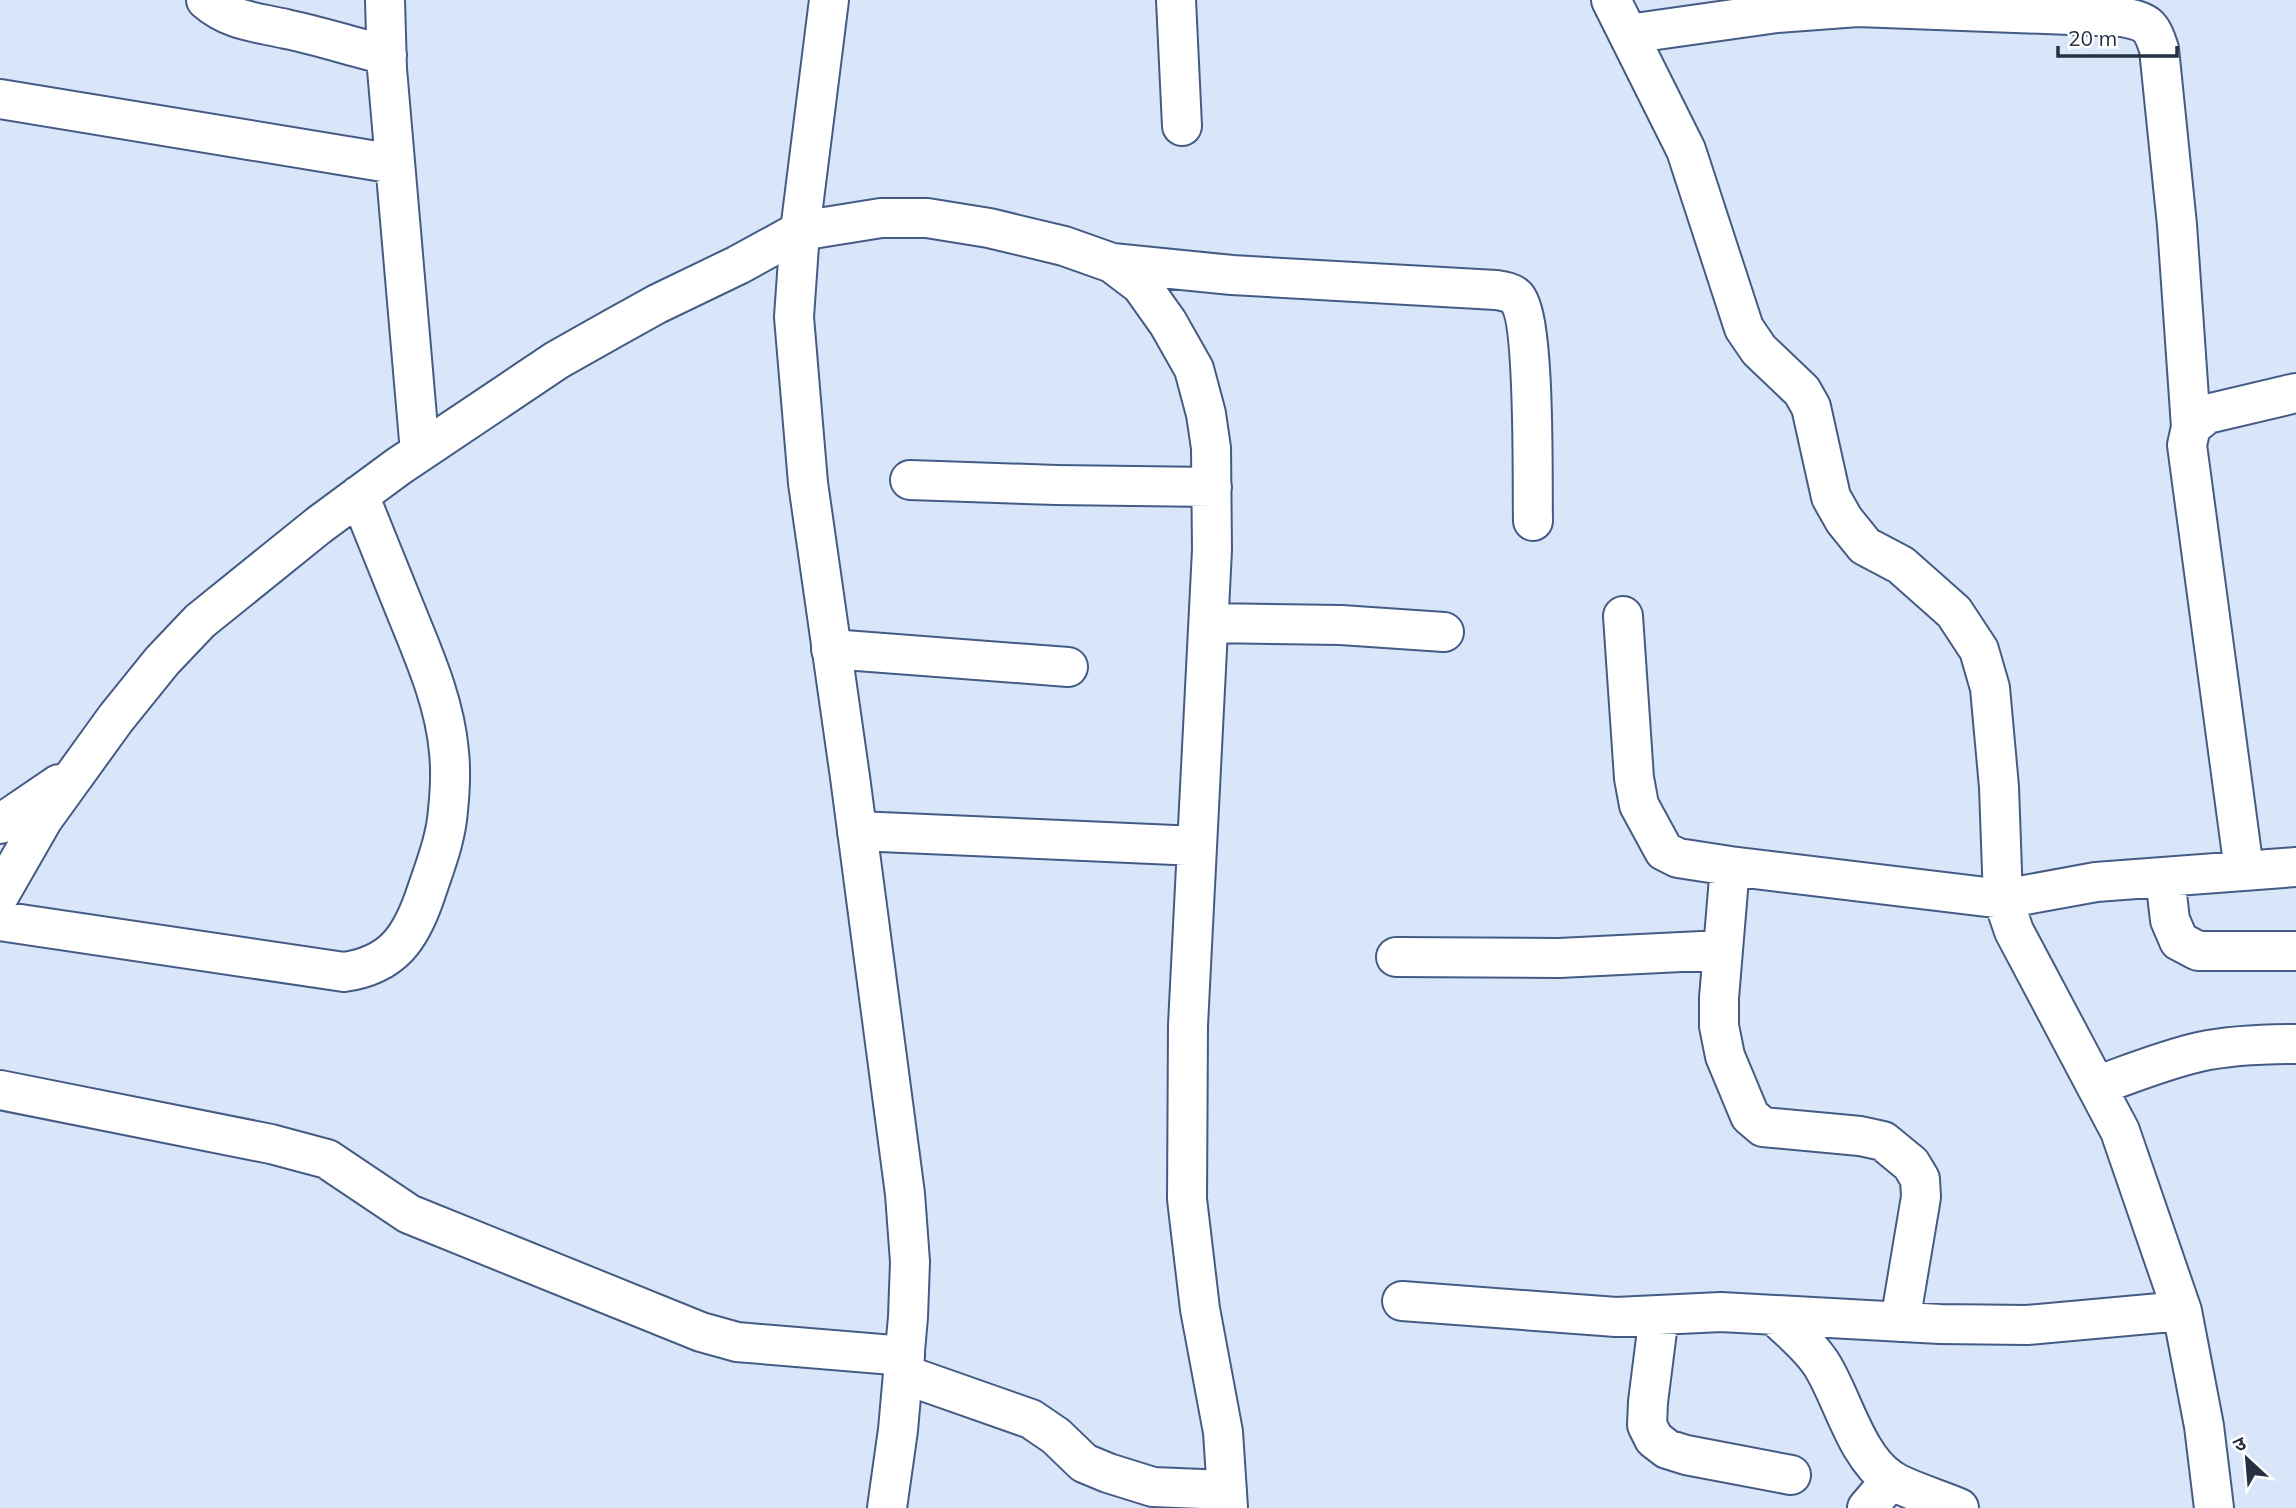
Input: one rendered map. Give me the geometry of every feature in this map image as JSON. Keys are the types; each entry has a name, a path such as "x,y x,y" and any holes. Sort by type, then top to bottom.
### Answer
{"street":[{"path":"206,0 219,12 249,23 286,29 387,55"},
{"path":"385,0 387,55 420,452"},
{"path":"829,0 800,231 794,317 808,483 905,1194 910,1262 904,1365 887,1508"},
{"path":"1176,0 1182,126"},
{"path":"1611,0 1686,150 1744,328 1759,350 1802,391 1811,407 1831,497 1844,520 1866,546 1901,565 1954,612 1979,650 1990,688 1999,787 2003,899 2014,931 2120,1131 2182,1311 2204,1426 2214,1508"},
{"path":"1628,34 1858,3 2057,7 2141,20 2152,29 2159,49 2177,225 2191,427 2187,445 2244,870"},
{"path":"0,99 396,164"},
{"path":"0,894 43,819 116,718 162,661 200,621 359,495 557,360 657,304 800,231 881,218 927,218 989,228 1064,246 1112,263 1232,275 1496,290 1509,293 1516,297 1522,309 1529,339 1533,521"},
{"path":"0,1090 271,1144 327,1159 409,1214 701,1332 737,1342 904,1365 1031,1419 1056,1436 1084,1463 1108,1473 1153,1487 1227,1499 1223,1432 1200,1309 1187,1199 1188,1025 1212,550 1211,448 1206,414 1194,369 1168,323 1141,285 1112,263"},
{"path":"2191,427 2207,414 2296,393"},
{"path":"910,480 1212,487"},
{"path":"0,921 344,972 364,969 385,958 402,943 419,913 441,850 448,813 449,751 428,666 359,495"},
{"path":"1623,616 1634,778 1639,804 1664,851 1678,858 2003,899 2096,882 2296,867"},
{"path":"1209,623 1341,625 1444,632"},
{"path":"831,649 1068,667"},
{"path":"0,824 77,772"},
{"path":"857,831 1197,846"},
{"path":"1730,866 1718,1026 1726,1056 1750,1116 1763,1126 1883,1140 1911,1164 1920,1179 1921,1197 1900,1322"},
{"path":"2165,877 2170,920 2179,941 2198,951 2296,951"},
{"path":"1396,957 1559,958 1722,950"},
{"path":"2096,1086 2200,1051 2246,1044 2296,1044"},
{"path":"1402,1301 1616,1317 1721,1312 1900,1322 2027,1325 2182,1311"},
{"path":"1659,1315 1647,1425 1654,1439 1667,1450 1686,1455 1791,1475"},
{"path":"1774,1315 1822,1364 1864,1449 1880,1470 1879,1494 1959,1508"}]}
